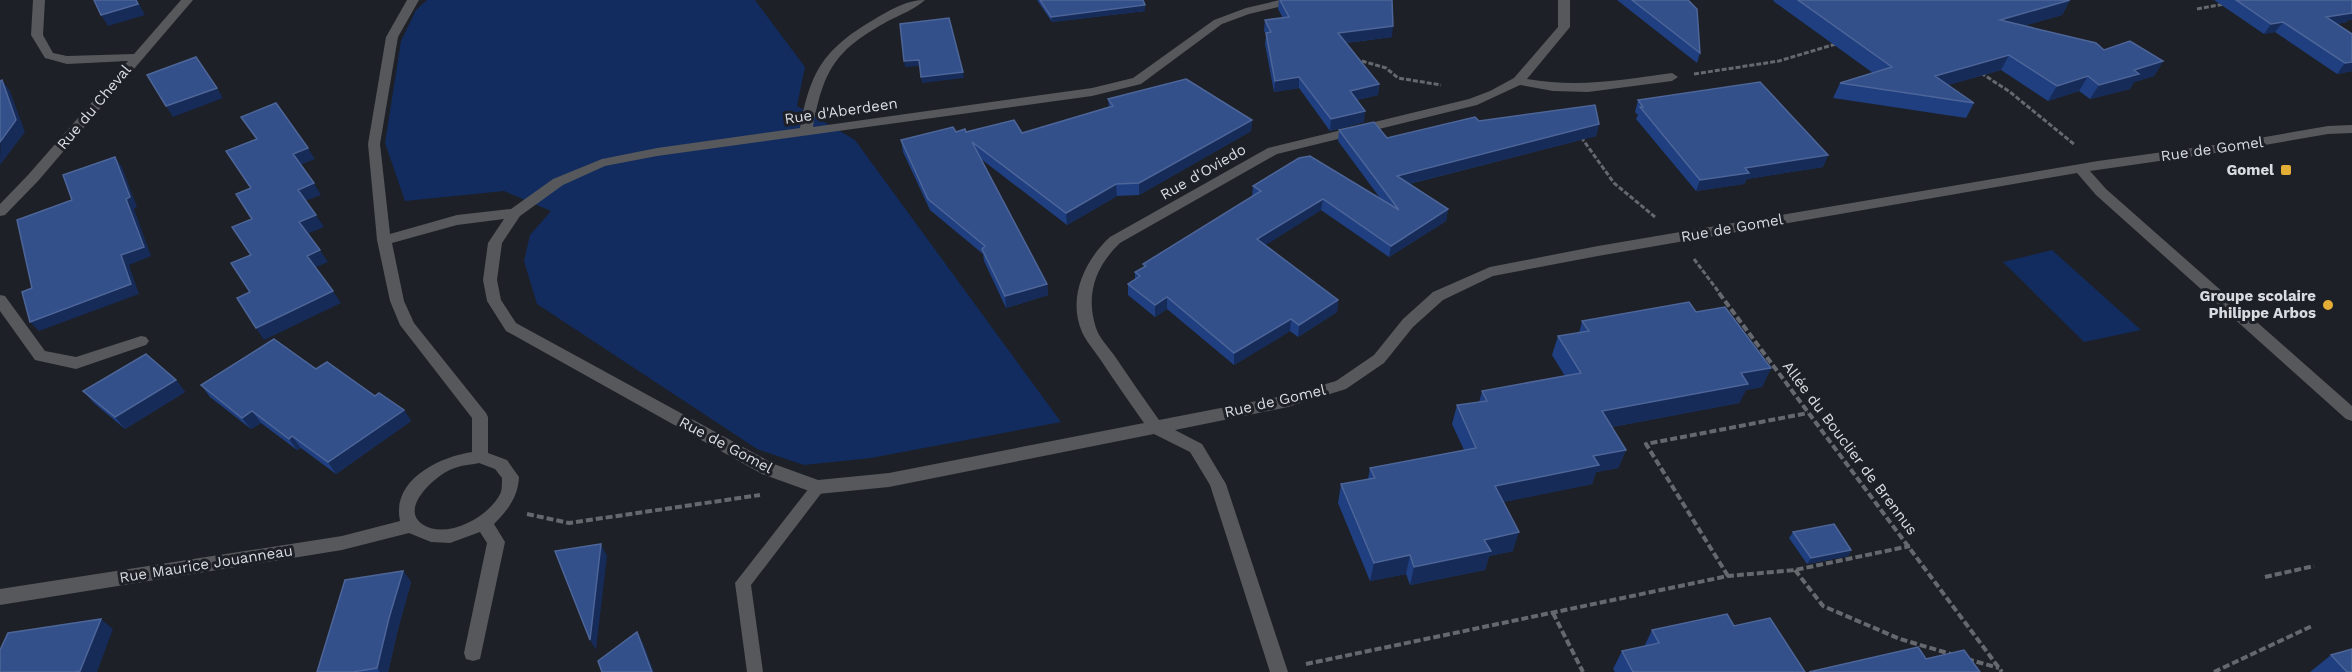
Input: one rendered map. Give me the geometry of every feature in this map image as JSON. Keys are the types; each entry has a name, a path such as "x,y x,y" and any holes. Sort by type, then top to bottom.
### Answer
{"street":[{"path":"39,0 38,35 49,55 68,60 137,57"},
{"name":"Rue du Cheval","path":"0,212 33,178 187,0"},
{"path":"413,0 408,5 392,37 374,144 384,240 397,301 407,325 480,417 480,457"},
{"path":"806,133 812,98 825,65 835,52 882,20 919,0"},
{"name":"Rue d'Aberdeen","path":"384,240 457,220 515,213 558,183 603,163 657,152 1092,92 1137,81 1218,22 1246,11 1295,0"},
{"name":"Rue d'Oviedo","path":"1154,426 1089,331 1086,320 1086,281 1098,256 1116,240 1274,151 1473,102 1518,81 1564,27 1564,0"},
{"path":"1518,81 1553,87 1588,88 1672,77"},
{"name":"Rue de Gomel","path":"515,213 495,243 490,280 494,301 511,327 768,470 818,487 889,480 1288,401 1341,385 1379,359 1408,323 1438,296 1490,272 1857,205 2098,165 2236,146 2328,130 2352,129"},
{"path":"2081,169 2101,192 2352,415"},
{"path":"0,300 40,356 76,363 141,341"},
{"path":"1154,426 1196,448 1218,484 1279,671"},
{"path":"480,457 503,465 509,474 511,484 508,496 500,508 484,523 468,531 442,536 421,533 411,525 406,514 408,501 415,487 428,475 444,465 462,459 480,457"},
{"path":"473,653 496,542 484,523"},
{"name":"Rue Maurice Jouanneau","path":"0,597 342,543 411,525"}],"lane":[{"path":"754,672 743,583 818,487"}],"path":[{"path":"2197,9 2228,3"},
{"path":"1672,77 1779,61 1845,41"},
{"path":"1977,70 2010,92 2098,165"},
{"path":"1614,183 1680,237"},
{"name":"Allée du Bouclier de Brennus","path":"1680,237 1693,258 1808,413 1910,546 1946,600 2001,670"},
{"path":"1728,576 1646,444 1808,413"},
{"path":"500,508 569,522 770,494"},
{"path":"1279,671 1728,576 1795,570 1910,546"},
{"path":"2265,577 2314,566"},
{"path":"1795,570 1823,606 1900,639 2001,670"},
{"path":"1553,613 1583,672"},
{"path":"2214,672 2312,626"}],"shaded area":[{"path":"427,0 755,0 805,67 797,106 855,140 1061,422 871,458 804,465 757,449 537,304 524,261 530,235 551,211 504,191 405,201 385,143 401,41 416,10"},
{"path":"2052,250 2141,330 2084,342 2003,262"}],"building":[{"path":"94,0 136,0 138,4 101,15"},
{"path":"1040,0 1143,0 1145,5 1051,17"},
{"path":"1280,0 1392,0 1393,26 1338,33 1379,84 1350,91 1365,111 1331,119 1299,77 1275,81 1266,33 1271,32 1265,20 1289,17"},
{"path":"1632,0 1688,0 1697,9 1700,53"},
{"path":"1798,0 2070,0 2000,20 2096,43 2104,50 2130,41 2163,61 2134,70 2139,74 2099,85 2088,76 2057,86 2009,55 1935,76 1974,103 1840,83 1892,67"},
{"path":"2236,0 2352,0 2352,13 2326,17 2352,34 2352,62 2345,63 2283,22 2271,24"},
{"path":"949,18 963,72 921,77 919,60 904,61 900,24"},
{"path":"196,57 217,88 166,106 147,75"},
{"path":"1186,79 1252,120 1139,183 1116,184 1066,213 972,142 1047,284 1005,296 982,249 985,246 928,199 901,140 953,127 956,132 965,129 966,132 1014,120 1022,133 1113,106 1108,99"},
{"path":"2,80 16,120 0,142 0,81"},
{"path":"1760,82 1828,155 1745,168 1749,173 1700,180 1640,107 1643,107 1638,100"},
{"path":"276,103 308,148 293,154 314,183 298,190 316,215 299,222 320,250 307,256 333,291 256,328 237,298 250,292 231,263 251,255 232,227 252,219 236,194 251,188 226,151 257,139 241,117"},
{"path":"1595,105 1599,124 1397,176 1448,209 1391,246 1323,199 1257,239 1338,300 1299,325 1291,319 1234,353 1167,297 1155,305 1128,284 1140,276 1135,272 1146,266 1143,264 1261,191 1253,186 1299,158 1310,156 1399,210 1339,130 1374,122 1387,138 1475,117 1479,121"},
{"path":"115,157 130,197 126,199 144,247 121,255 131,284 30,322 22,292 32,288 17,220 72,200 63,175"},
{"path":"1689,302 1696,312 1725,307 1771,368 1741,373 1748,384 1602,411 1626,450 1593,456 1599,465 1495,486 1519,532 1484,540 1491,551 1414,567 1410,555 1374,563 1341,484 1375,478 1370,468 1476,448 1457,405 1487,401 1482,391 1581,373 1558,336 1589,331 1582,321"},
{"path":"274,339 316,369 327,362 375,396 379,393 404,410 328,462 292,436 289,439 252,411 242,418 201,385"},
{"path":"146,354 176,380 115,417 83,391"},
{"path":"1834,524 1851,550 1811,558 1793,532"},
{"path":"601,544 590,640 555,551"},
{"path":"403,571 377,668 353,672 317,672 345,580"},
{"path":"1727,614 1734,626 1770,618 1805,672 1633,672 1622,651 1659,643 1652,630"},
{"path":"101,619 80,671 0,672 0,650 8,633"},
{"path":"637,632 652,672 602,672 598,661"},
{"path":"1918,647 1926,659 1964,650 1980,672 1809,672"},
{"path":"2352,649 2352,672 2347,672 2331,655"}],"place":[{"name":"Gomel","path":"2286,170"},
{"name":"Groupe scolaire Philippe Arbos","path":"2328,305"}]}
